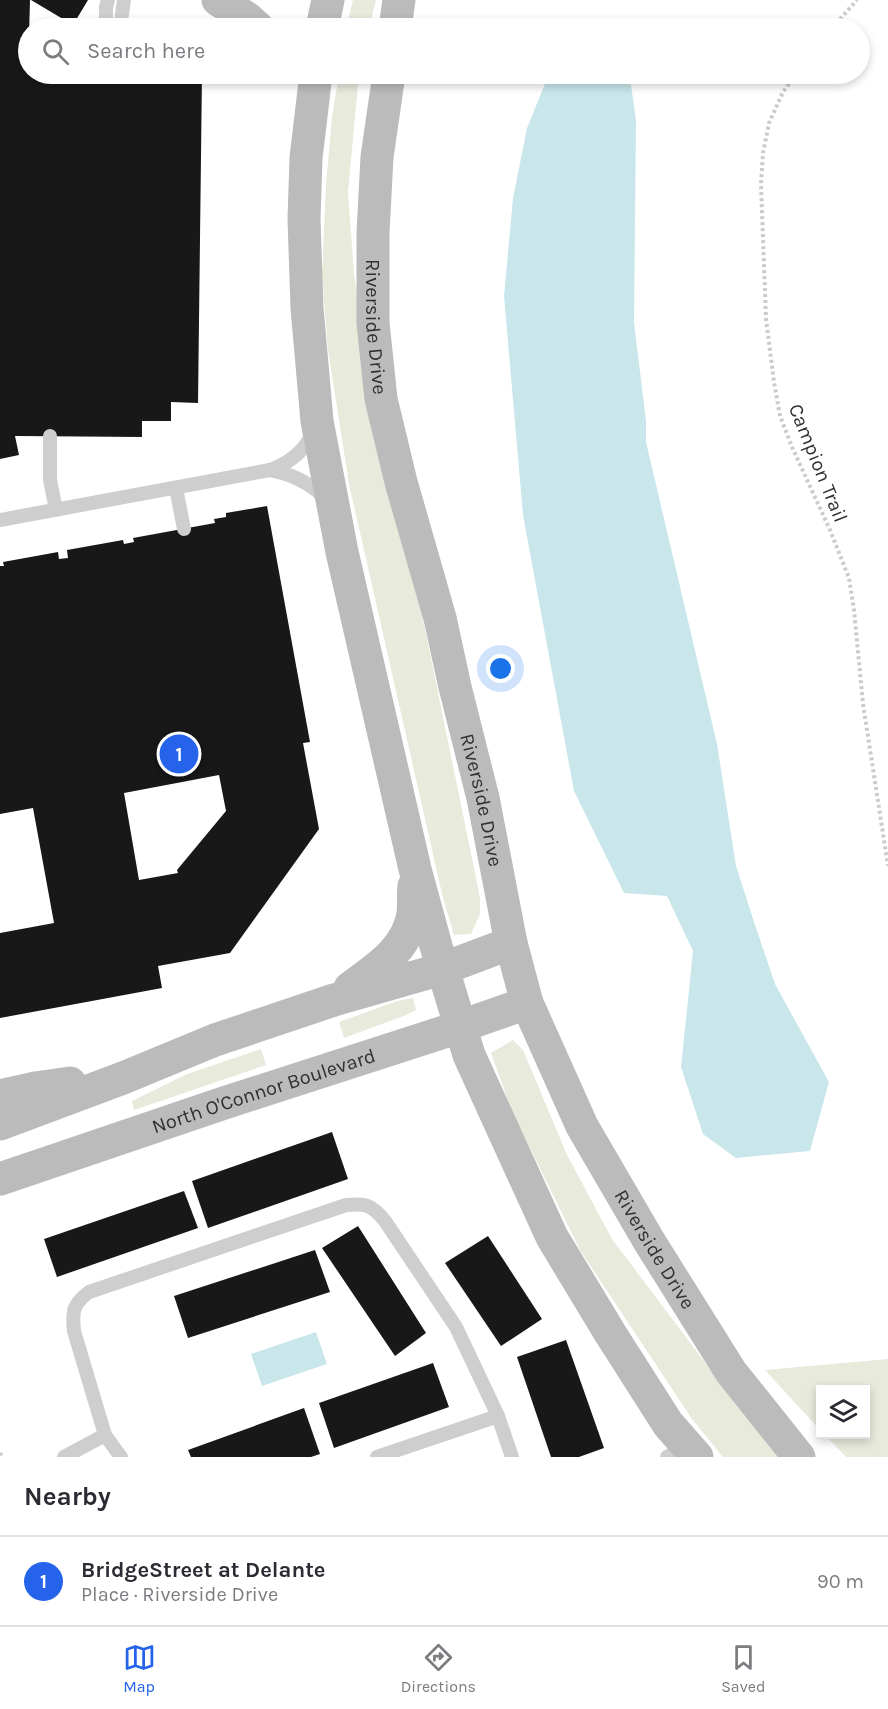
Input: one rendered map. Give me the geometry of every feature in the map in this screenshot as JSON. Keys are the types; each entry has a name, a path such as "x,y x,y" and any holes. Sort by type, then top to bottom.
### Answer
{"main road":[{"path":"218,0 247,18"},
{"path":"324,18 328,0"},
{"path":"396,18 399,0"},
{"path":"311,84 304,219 307,308 317,421 342,552 415,869 442,969 469,1055 552,1237 668,1424 683,1453"},
{"name":"Riverside Drive","path":"387,84 377,157 373,233 373,323 381,399 401,482 440,618 483,798 512,943 527,1003 582,1126 649,1241 731,1372 799,1457"},
{"path":"334,1000 385,962 403,941 412,914 415,869"},
{"path":"0,1124 123,1078 215,1040 334,1000 442,969 512,943"},
{"name":"North O'Connor Boulevard","path":"0,1179 527,1003"},
{"path":"0,1096 35,1088 123,1078"}],"lane":[{"path":"107,18 108,0"},
{"path":"121,18 124,0"},
{"path":"0,520 270,470 282,466 302,450 317,421"},
{"path":"50,436 50,480 56,510"},
{"path":"270,470 299,478 325,498 334,511"},
{"path":"176,488 184,529"},
{"path":"121,1457 105,1435 74,1331 73,1317 78,1300 89,1292 346,1205 359,1203 375,1209 385,1221 456,1328 498,1416 513,1457"},
{"path":"377,1457 498,1416"},
{"path":"64,1457 105,1435"}],"path":[{"path":"841,18 857,0"},
{"name":"Campion Trail","path":"789,84 769,123 763,153 761,184 766,319 780,416 849,578 862,704 888,866"}],"shaded area":[{"path":"353,0 376,0 372,18 348,18"},
{"path":"337,84 358,84 348,192 354,273 369,382 418,595 480,899 480,914 471,934 454,935 443,898 349,484 328,350 322,276 332,117"},
{"path":"413,998 416,1010 344,1038 339,1022 397,1001"},
{"path":"513,1040 523,1050 567,1155 612,1239 734,1401 781,1457 723,1457 692,1419 580,1250 511,1109 491,1053"},
{"path":"261,1049 266,1065 134,1110 132,1101 187,1074"},
{"path":"888,1359 888,1457 846,1457 829,1439 870,1439 870,1385 816,1385 816,1426 765,1370"}],"water":[{"path":"545,84 631,85 636,120 634,322 646,421 646,442 717,744 736,866 775,984 829,1082 810,1151 736,1158 703,1134 681,1067 693,951 667,896 624,893 574,791 523,515 504,296 513,198 527,128"},
{"path":"316,1332 327,1364 262,1386 251,1354"}],"building":[{"path":"0,0 30,0 30,18 18,18 18,84 202,84 198,403 171,402 171,421 142,421 142,437 15,436 19,455 0,459"},
{"path":"31,0 88,0 77,18 61,18"},
{"path":"267,506 310,742 303,743 319,829 230,953 158,966 162,988 0,1018 0,933 54,923 33,808 0,814 0,566 4,566 3,562 58,552 59,559 68,558 67,550 123,540 124,544 134,542 133,538 215,523 214,519 226,517 226,513","holes":["219,775 226,811 177,870 178,873 139,880 124,793"]},
{"path":"332,1132 348,1179 208,1228 192,1181"},
{"path":"184,1191 198,1228 57,1277 44,1239"},
{"path":"358,1226 426,1333 395,1356 322,1248"},
{"path":"488,1236 542,1319 501,1346 445,1263"},
{"path":"315,1250 330,1292 188,1338 174,1296"},
{"path":"566,1340 604,1448 579,1457 551,1457 517,1357"},
{"path":"433,1363 449,1407 334,1448 319,1403"},
{"path":"304,1408 320,1454 311,1457 191,1457 188,1450"}],"place":[{"name":"BridgeStreet at Delante","path":"179,754"}]}
